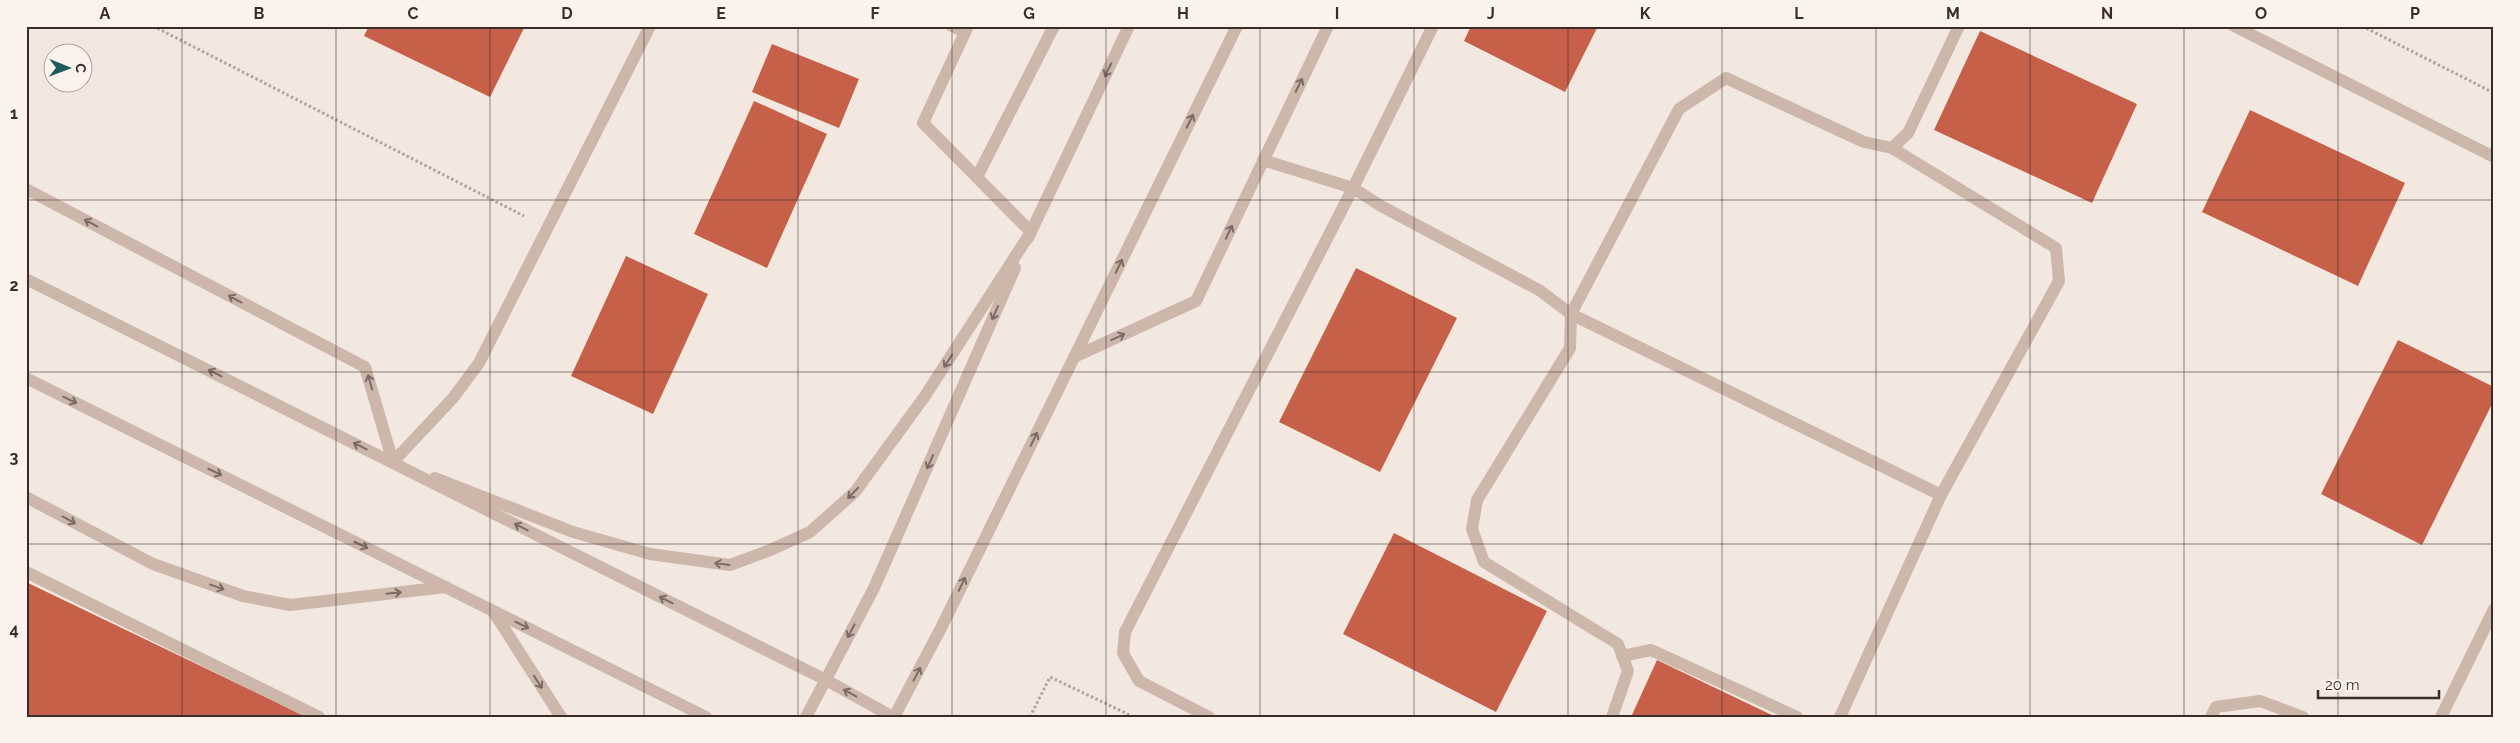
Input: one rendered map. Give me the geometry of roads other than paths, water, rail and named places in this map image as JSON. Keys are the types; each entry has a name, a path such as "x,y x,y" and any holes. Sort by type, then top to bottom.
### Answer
{"street":[{"path":"393,462 453,398 479,363 650,26"},
{"path":"952,26 966,29 923,123 1031,232"},
{"path":"977,177 1054,26"},
{"path":"806,717 874,588 1031,232 1129,26"},
{"path":"26,279 826,680 893,717 941,628 1237,26"},
{"path":"1074,357 1196,301 1328,26"},
{"path":"1209,717 1139,681 1123,653 1125,632 1353,188 1433,26"},
{"path":"1892,148 1908,133 1959,26"},
{"path":"2234,26 2494,157"},
{"path":"1612,717 1628,670 1618,644 1484,562 1472,529 1477,500 1570,348 1570,314 1679,109 1726,78 1864,142 1892,148 2056,248 2059,281 1941,495 1840,717"},
{"path":"1263,160 1353,188 1381,206 1539,290 1570,314 1941,495"},
{"path":"26,189 365,366 393,462"},
{"path":"393,462 573,532 650,554 730,565 810,532 855,492 925,396 1031,232"},
{"path":"26,378 706,717"},
{"path":"26,498 153,564 243,596 290,604 446,587"},
{"path":"26,572 319,717"},
{"path":"2441,717 2494,609"},
{"path":"493,611 561,717"},
{"path":"1622,656 1651,650 1797,717"},
{"path":"2211,717 2216,707 2260,701 2303,717"}]}
